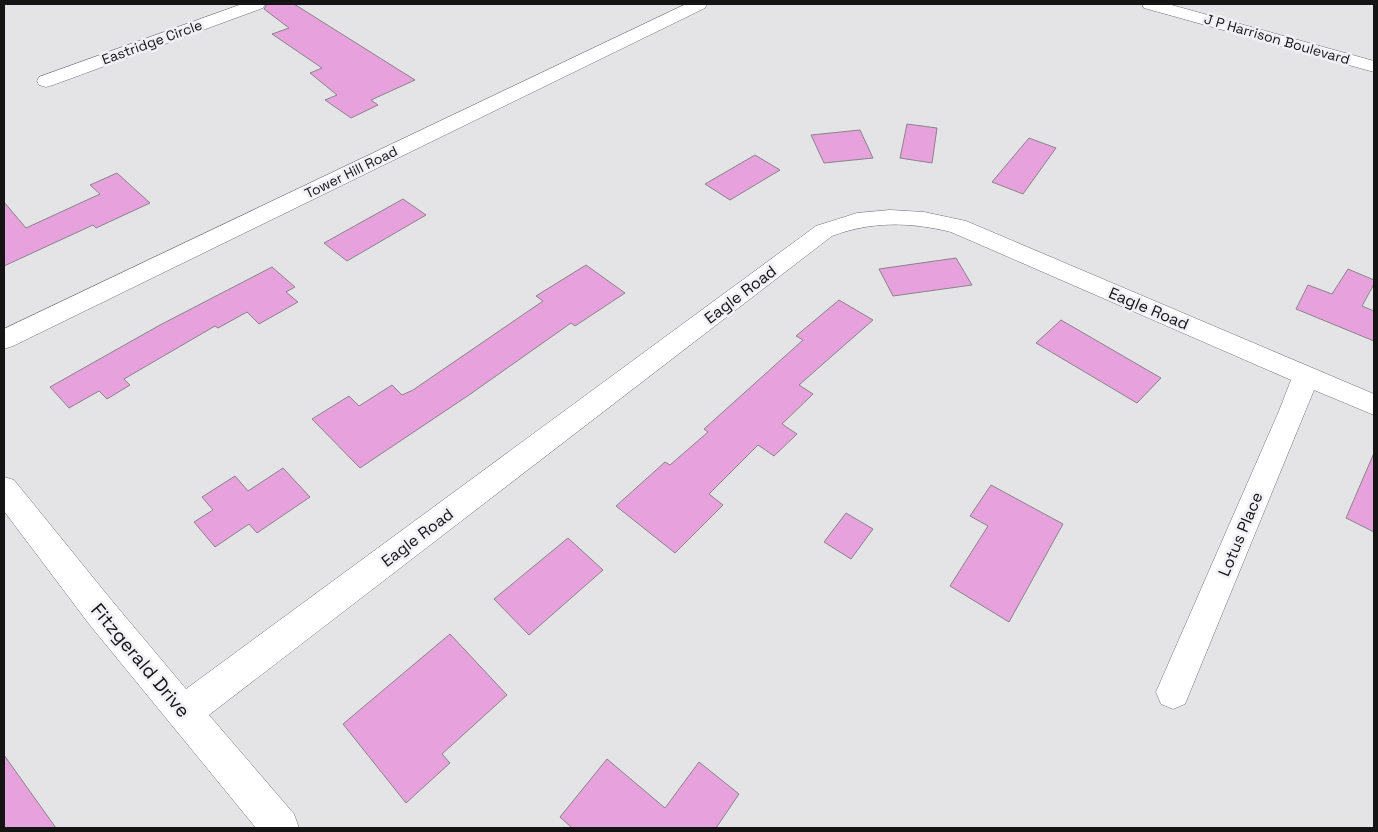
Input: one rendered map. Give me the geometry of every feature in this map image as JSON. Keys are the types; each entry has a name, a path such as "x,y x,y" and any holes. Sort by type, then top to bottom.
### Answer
{"street":[{"name":"Eastridge Circle","path":"46,81 257,4"},
{"name":"Tower Hill Road","path":"4,340 698,4"},
{"name":"J P Harrison Boulevard","path":"1150,4 1374,67"},
{"name":"Eagle Road","path":"184,712 824,231 842,223 884,216 907,216 958,226 1374,405"},
{"name":"Lotus Place","path":"1173,692 1293,411 1306,375"},
{"name":"Fitzgerald Drive","path":"4,489 102,613 280,828"}],"building":[{"path":"267,4 294,4 415,80 371,100 378,105 351,118 325,100 337,95 310,73 322,68 272,34 289,28 264,9"},
{"path":"907,124 937,128 932,163 900,158"},
{"path":"860,130 873,158 824,163 811,135"},
{"path":"1029,138 1056,148 1023,194 992,182"},
{"path":"755,155 780,170 730,200 705,184"},
{"path":"117,173 150,203 96,228 93,225 4,266 4,202 26,228 100,194 90,185"},
{"path":"403,199 426,215 347,261 324,243"},
{"path":"956,258 972,285 893,296 879,269"},
{"path":"586,265 625,293 575,326 571,323 469,395 360,468 312,419 349,396 359,406 392,385 402,395 413,390 543,301 536,296"},
{"path":"272,267 295,287 286,292 298,302 259,324 247,312 218,328 215,326 124,379 130,385 107,399 99,391 69,408 50,387 160,325"},
{"path":"1348,269 1374,280 1374,284 1362,306 1374,311 1374,341 1296,309 1308,285 1332,294"},
{"path":"839,300 873,320 799,385 813,394 782,424 797,434 774,456 758,445 709,494 723,505 675,553 616,506 665,462 670,465 708,432 704,429 803,340 796,336"},
{"path":"1061,320 1161,378 1137,403 1036,343"},
{"path":"1374,453 1374,532 1346,518"},
{"path":"283,468 310,497 257,533 249,524 215,547 194,522 213,510 202,497 235,476 248,491"},
{"path":"991,485 1063,524 1009,622 950,586 988,526 970,516"},
{"path":"846,513 873,529 851,559 824,542"},
{"path":"568,538 603,570 529,635 494,599"},
{"path":"450,634 507,695 442,754 450,763 406,803 343,724"},
{"path":"4,755 56,828 4,828"},
{"path":"607,759 665,808 699,762 739,794 716,828 572,828 560,817"}]}
